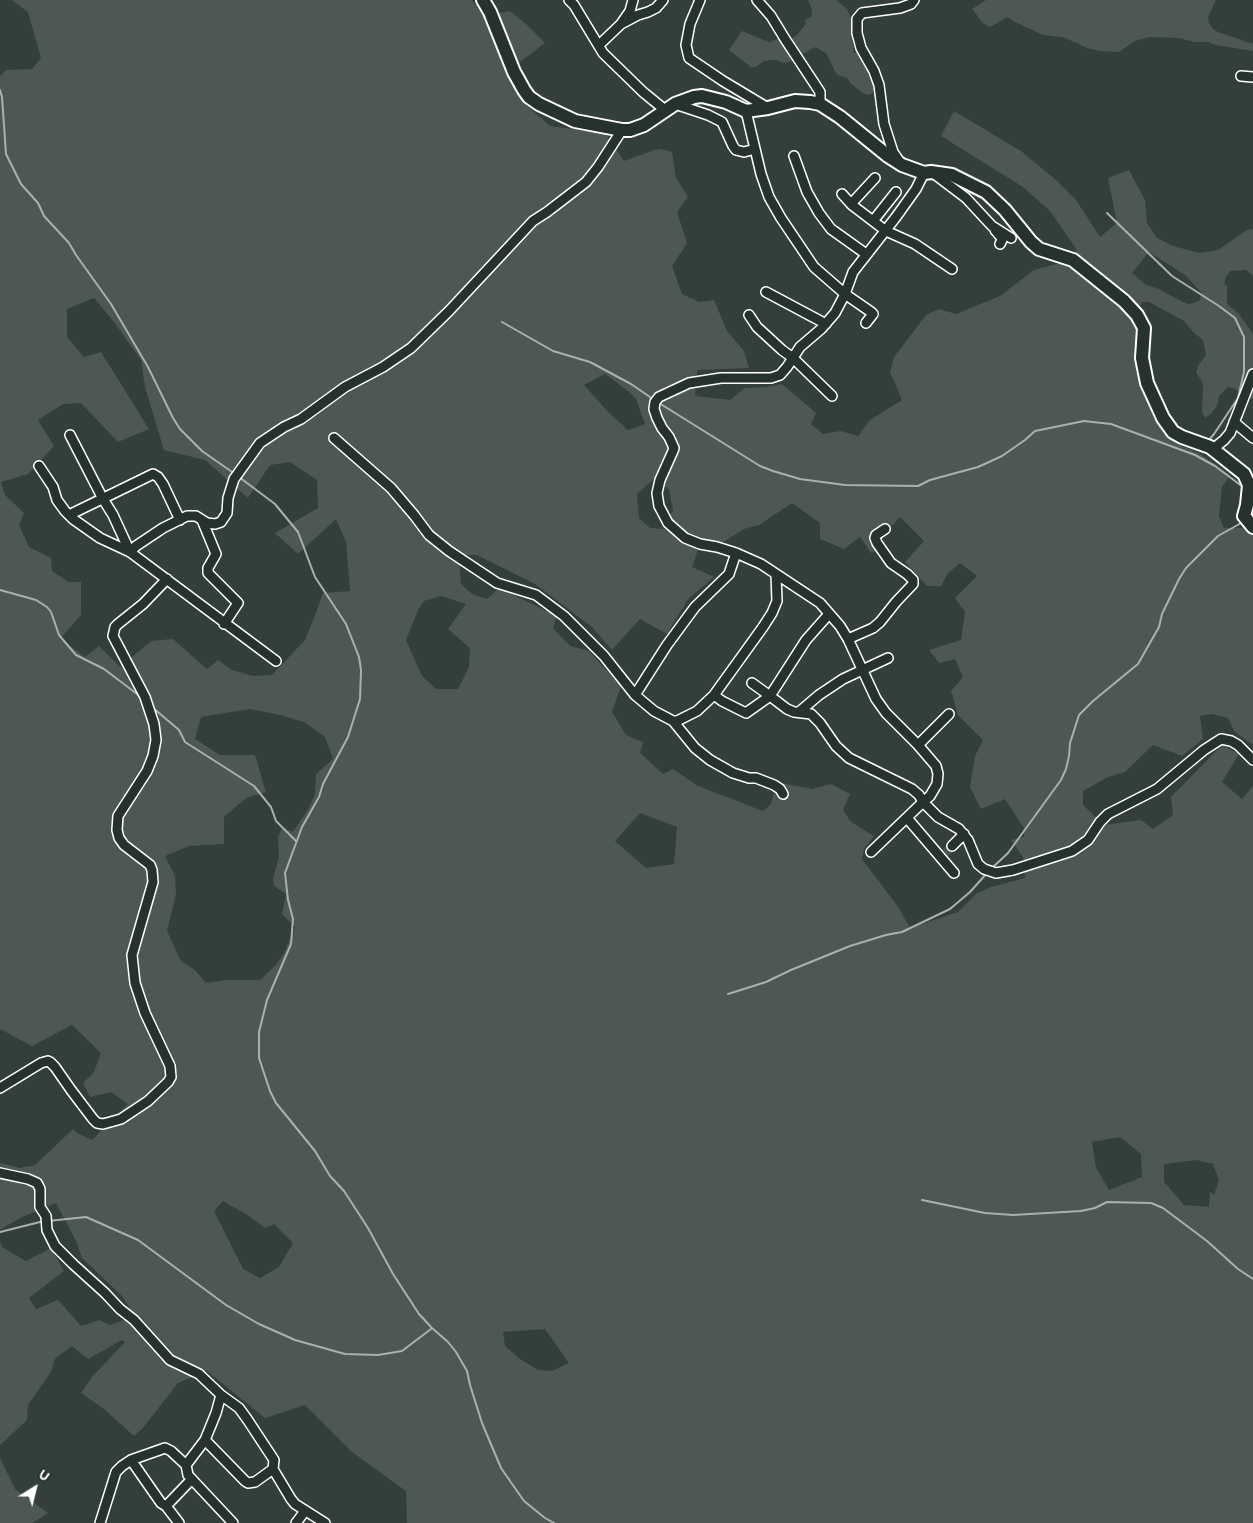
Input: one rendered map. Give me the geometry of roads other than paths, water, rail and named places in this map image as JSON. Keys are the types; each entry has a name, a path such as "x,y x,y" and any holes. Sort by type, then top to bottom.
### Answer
{"street":[{"path":"483,0 490,12 514,72 529,97 548,109 575,121 630,130 644,125 683,100 702,96 726,102 746,111 795,101 810,102 820,104 840,117 902,165 928,172 952,175 986,192 1005,210 1039,249 1073,260 1124,301 1137,315 1144,328 1142,358 1147,384 1163,418 1173,432 1207,447 1244,474 1250,490 1248,505 1249,523"},
{"path":"569,0 574,5 603,53 644,92 670,107 713,117 722,122 733,146 738,151 744,152 755,149"},
{"path":"599,45 621,24 630,10 633,0"},
{"path":"621,24 656,8 663,0"},
{"path":"700,0 690,24 686,45 690,58 723,81 768,108"},
{"path":"757,0 771,16 820,92 820,104"},
{"path":"902,165 893,152 884,124 879,85 874,71 861,48 857,33 857,19 862,13 900,8 911,4 914,0"},
{"path":"1241,76 1253,77"},
{"path":"746,111 761,174 769,196 781,218 814,266 845,294 873,314 866,323"},
{"path":"130,552 162,528 191,515 207,523 215,524 224,519 227,513 228,498 236,476 260,443 284,427 301,419 345,387 383,367 411,348 449,311 533,221 586,182 622,130"},
{"path":"794,156 807,192 819,213 831,229 866,254"},
{"path":"928,172 966,198 1001,237 1000,244"},
{"path":"871,852 935,789 938,774 936,766 886,713 876,699 848,639 840,626 820,604 761,564 736,553 700,544 685,538 668,523 658,506 657,493 660,480 674,452 674,448 662,428 654,409 657,400 681,386 701,380 771,378 780,375 803,343 826,324 835,313 845,294 853,272 886,231 928,172"},
{"path":"851,204 875,178"},
{"path":"873,221 896,192"},
{"path":"842,194 851,204 886,231 915,244 952,270"},
{"path":"992,226 1010,238"},
{"path":"766,292 826,324"},
{"path":"749,315 757,327 793,358 832,396"},
{"path":"1207,447 1224,440 1230,432 1253,374"},
{"path":"1234,422 1253,438"},
{"path":"70,435 117,523 130,552"},
{"path":"334,438 391,488 429,535 449,551 497,583 536,595 564,616 604,656 635,695 654,711 673,722 694,748 733,773 756,778 774,785 783,794"},
{"path":"39,466 53,487 57,500 69,515 100,538 130,552 276,661"},
{"path":"69,515 155,475 163,484 180,520"},
{"path":"202,520 216,554 208,568 208,573 238,603 224,624"},
{"path":"848,639 872,628 880,622 913,584 907,574 891,563 877,543 876,535 885,529"},
{"path":"635,695 667,645 695,607 729,574 736,553"},
{"path":"673,722 697,711 714,694 763,627 777,601 776,575"},
{"path":"0,1088 40,1063 48,1061 55,1067 93,1119 97,1123 102,1124 122,1119 148,1100 171,1077 170,1066 145,1013 135,983 132,955 153,882 152,870 150,866 124,845 116,830 118,816 147,771 154,756 156,740 154,724 145,697 113,636 118,624 143,604 166,579"},
{"path":"714,694 722,701 746,713 770,696 806,640 829,614"},
{"path":"800,712 836,683 888,658"},
{"path":"752,683 787,709 807,713 814,717 836,746 850,758 906,785 919,795 923,802 938,817 959,828 968,840 978,864 984,869 996,873 1013,870 1072,851 1088,840 1108,814 1157,788 1198,754 1221,739 1238,745 1253,760"},
{"path":"918,745 949,714"},
{"path":"907,818 942,856 954,873"},
{"path":"952,846 964,834"},
{"path":"0,1173 28,1178 37,1183 40,1189 40,1207 46,1216 47,1230 55,1246 120,1309 134,1320 161,1352 177,1364 199,1374 221,1395 242,1411 274,1460 273,1469 290,1499 325,1523"},
{"path":"186,1465 205,1440 221,1395"},
{"path":"205,1440 248,1483 254,1482 273,1469"},
{"path":"100,1523 116,1472 131,1460 165,1448 186,1465 188,1475 233,1523"},
{"path":"131,1460 161,1503 166,1506 179,1523"},
{"path":"166,1506 192,1479"},
{"path":"296,1523 305,1511"}],"waterway":[{"path":"0,90 6,154 21,184 38,203 44,216 69,243 111,304 148,367 180,429 202,451 235,474"},
{"path":"1107,213 1172,276 1235,318 1244,337 1244,372 1238,398 1208,441"},
{"path":"502,322 553,351 590,362 631,384 653,399"},
{"path":"659,403 760,466 800,479 845,485 918,486 930,480 978,467 1002,456 1035,431 1084,421 1111,424 1195,455 1215,466 1243,487"},
{"path":"239,477 275,504 298,532 315,577 346,624 359,657 361,670 360,699 348,737 302,827 285,873 288,900 293,919 291,944 267,1000 259,1032 259,1058 276,1103 315,1151 330,1176 344,1191 419,1314 456,1352 467,1371 482,1423 501,1468 524,1501 554,1523"},
{"path":"992,868 1008,853 1061,780 1066,769 1070,743 1079,715 1138,664 1159,627 1162,614 1186,568 1218,536 1243,522"},
{"path":"0,590 36,600 47,607 51,612 59,635 76,655 104,669 141,697"},
{"path":"152,707 179,730 185,742 254,786 271,807 276,821 296,841"},
{"path":"728,994 766,982 850,946 902,932 950,909 970,892 987,873"},
{"path":"922,1200 985,1213 1013,1215 1081,1211 1095,1208 1107,1202 1151,1203 1163,1208 1253,1279"},
{"path":"48,1221 86,1217 138,1240 226,1305 259,1324 295,1340 345,1354 378,1355 402,1351 431,1329"},
{"path":"0,1232 44,1221"}],"tunnel":[{"path":"944,855 952,846"}]}
